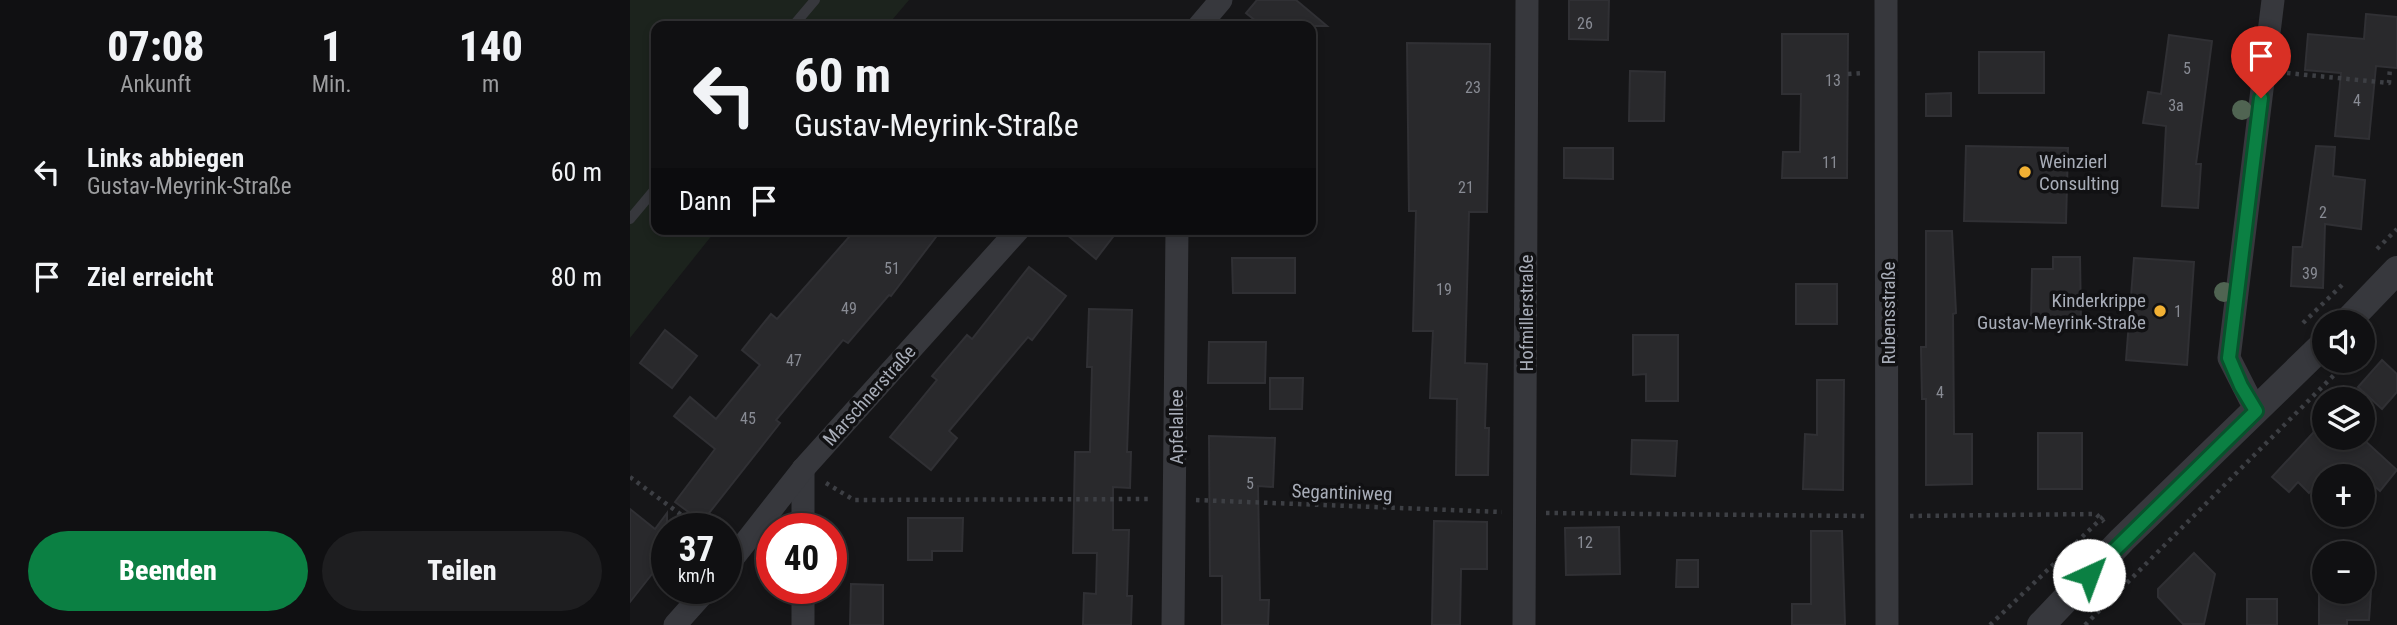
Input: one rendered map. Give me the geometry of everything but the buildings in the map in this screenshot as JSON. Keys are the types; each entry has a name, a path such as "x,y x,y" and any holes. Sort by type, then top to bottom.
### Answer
{"street":[{"path":"1203,21 1221,0"},
{"name":"Hofmillerstraße","path":"1524,625 1527,0"},
{"name":"Rubensstraße","path":"1886,0 1889,516 1887,625"},
{"path":"2256,411 2229,358 2273,0"},
{"name":"Marschnerstraße","path":"742,547 803,469 1014,235"},
{"name":"Apfelallee","path":"1173,625 1177,235"},
{"path":"2359,310 2397,270"},
{"path":"2041,625 2122,540 2312,356"},
{"path":"803,469 803,513"},
{"path":"675,625 694,604"},
{"path":"803,604 803,625"}],"lane":[{"path":"797,21 815,0"},
{"path":"630,219 651,194"}],"path":[{"path":"2264,71 2389,83 2390,67"},
{"path":"1849,74 1865,74"},
{"path":"2368,259 2397,229"},
{"path":"2299,327 2348,278"},
{"path":"2085,625 2336,373"},
{"name":"Segantiniweg","path":"803,469 855,500 1175,499 1525,513 1889,516 2096,514 2122,540"},
{"path":"630,477 679,513"}],"shaded area":[{"path":"630,0 909,0 891,21 651,21 651,235 712,235 630,338"}],"place":[{"name":"Weinzierl Consulting","path":"2025,172"},
{"name":"Kinderkrippe Gustav-Meyrink-Straße","path":"2160,311"}],"route":[{"path":"2089,575 2256,411 2229,358 2261,98"}]}
